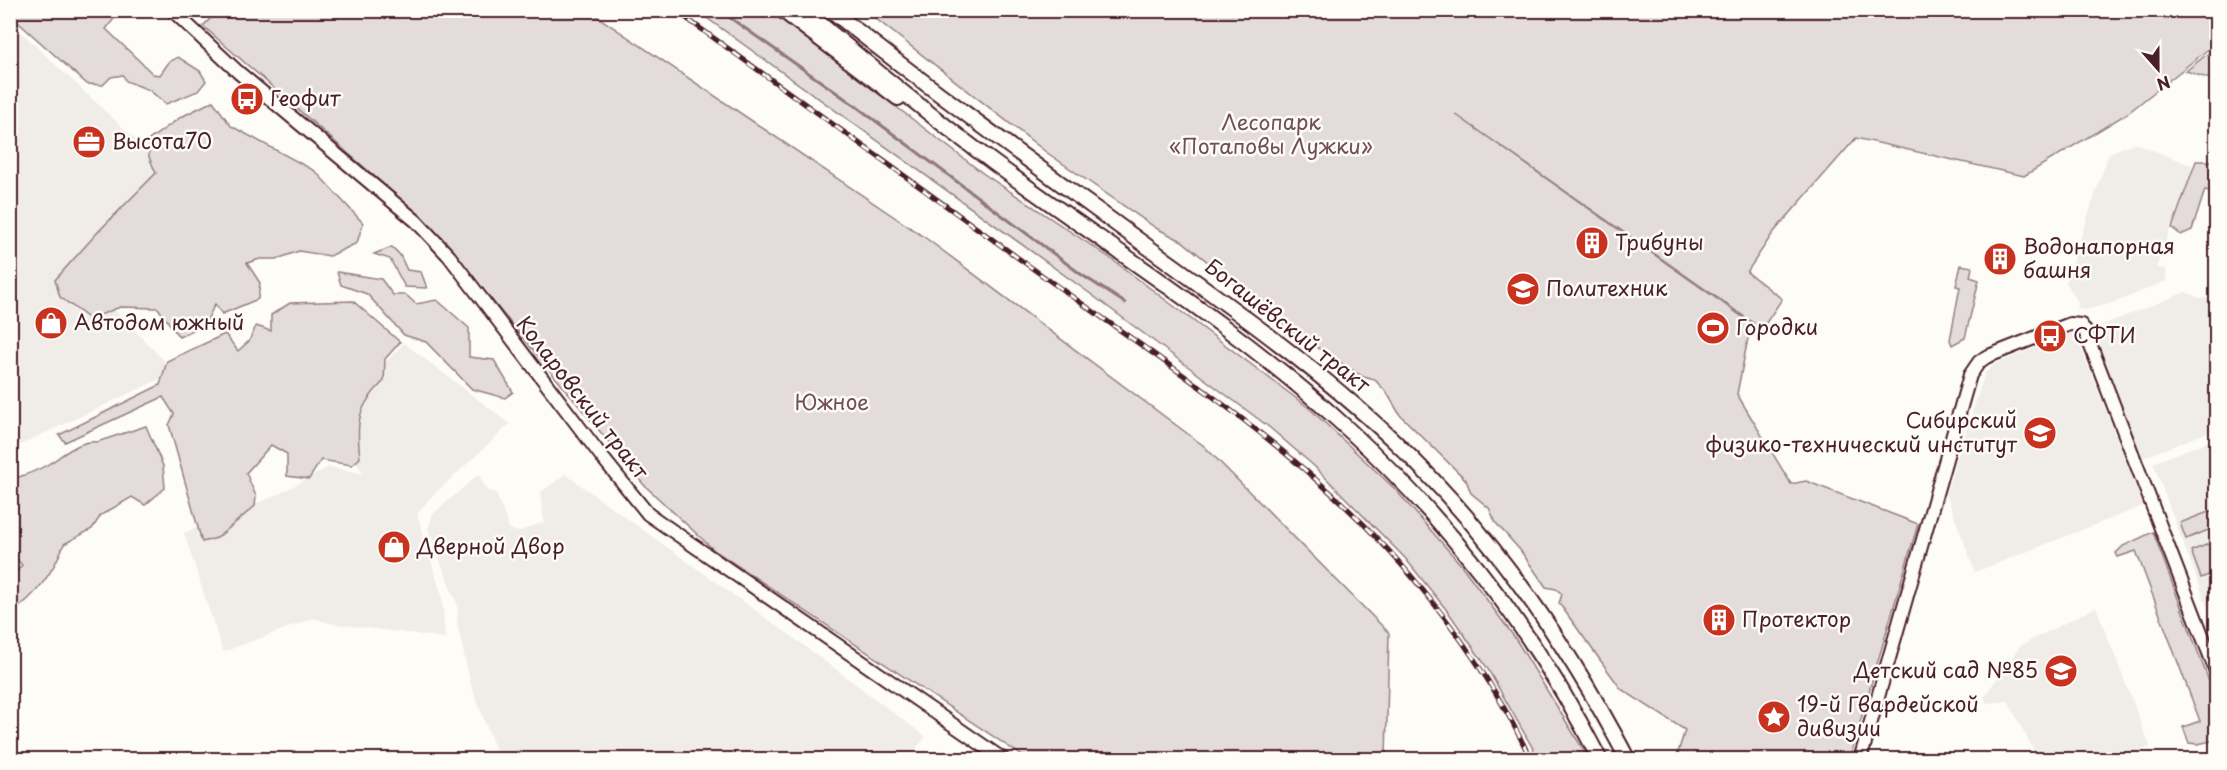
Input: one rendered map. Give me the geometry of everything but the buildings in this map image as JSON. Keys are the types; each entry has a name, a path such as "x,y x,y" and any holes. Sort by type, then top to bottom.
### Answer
{"main road":[{"name":"Коларовский тракт","path":"172,10 238,72 416,221 449,256 648,514 1004,759"},
{"path":"782,10 875,82 946,127"},
{"name":"Богашёвский тракт","path":"804,10 946,127 1268,362 1349,430 1409,489 1477,567 1547,666 1600,759"},
{"name":"Богашёвский тракт","path":"831,10 1006,145 1273,338 1331,384 1394,440 1459,508 1546,618 1591,689 1628,759"},
{"path":"1860,759 1967,383 1979,362 1995,353 2070,324 2075,323 2084,327 2217,671"}],"shaded area":[{"path":"10,22 167,169 71,265 175,372 11,449"},
{"path":"2134,143 2193,166 2156,268 2166,269 2166,281 2116,302 2085,310 2077,308 2079,304 2066,282 2109,153"},
{"path":"2186,292 2199,298 2216,299 2216,429 2142,458 2092,329"},
{"name":"Сибирский физико-технический институт","path":"2075,332 2143,506 1975,572 1946,493 1985,373 1995,364"},
{"path":"404,343 510,424 430,498 417,514 442,597 445,638 329,623 314,618 223,652 184,533 277,495 329,467 364,474 332,430 365,385"},
{"path":"2216,438 2216,614 2211,616 2153,463"},
{"path":"479,474 486,490 496,493 509,528 517,532 544,522 540,493 565,474 791,636 926,737 907,759 499,759 471,685 457,623 458,607 428,529 433,514"},
{"name":"Детский сад №85","path":"2096,607 2150,747 2116,759 2038,759 2008,701 1987,703 1984,697 2020,646"}],"green space":[{"path":"11,10 120,11 106,29 153,74 160,75 169,62 178,57 200,71 206,81 198,91 166,104 149,90 126,81 123,75 111,77 103,85 87,84 11,16"},
{"name":"Южное","path":"219,10 589,11 927,239 1204,446 1389,633 1386,759 1027,759 714,550 644,485 431,226 203,26"},
{"name":"Лесопарк «Потаповы Лужки»","path":"2216,10 2216,43 2128,113 2024,176 1856,138 1773,233 1747,272 1782,299 1762,329 1455,114 1751,323 1737,394 1791,484 1806,481 1918,524 1849,760 1676,759 1685,730 1621,689 1559,603 1562,594 1556,589 1546,587 1520,550 1496,523 1489,508 1471,493 1466,480 1400,415 1387,393 1375,380 1363,377 1299,336 1182,241 1156,228 1046,152 866,11"},
{"path":"697,11 771,11 984,174 1110,258 1309,408 1394,488 1462,566 1515,638 1589,759 1539,759 1486,666 1449,613 1405,558 1314,466 1269,427 1088,292"},
{"path":"2216,47 2216,81 2186,71"},
{"path":"213,101 231,126 315,171 363,223 357,243 330,256 299,251 277,259 260,259 247,263 260,283 258,299 222,314 215,304 205,324 179,337 158,308 120,307 90,319 60,297 55,280 156,173 149,157 149,140 181,117"},
{"path":"2196,161 2216,161 2216,193 2205,190 2192,230 2181,235 2172,228"},
{"path":"392,247 400,255 407,270 421,272 427,288 405,287 390,259 374,254"},
{"path":"1961,265 1972,267 1970,277 1979,280 1965,338 1952,345 1950,340 1960,287 1956,286"},
{"path":"337,272 381,279 393,295 406,295 416,304 437,300 469,328 469,357 494,360 513,392 505,398 472,389 426,342 404,335 367,294 341,285"},
{"path":"353,301 400,342 385,359 384,381 363,407 358,434 360,458 352,465 321,460 309,479 287,476 287,454 271,445 246,473 256,496 255,506 217,538 202,542 169,425 174,414 163,397 65,442 59,435 160,385 167,361 225,334 238,351 249,341 256,326 271,331 271,315 290,303"},
{"path":"146,426 163,466 165,488 145,505 132,497 101,515 92,529 64,544 55,565 43,583 11,613 11,579 22,565 11,553 11,497 16,495 11,480 41,468 79,445 97,442"},
{"path":"2216,509 2216,527 2186,539 2180,523"},
{"path":"2153,532 2216,700 2216,740 2198,744 2189,743 2183,727 2200,721 2136,551 2118,557 2116,553 2123,546"},
{"path":"2216,541 2216,572 2201,578 2191,551"}],"waterway":[{"path":"719,10 857,107 1082,275 1125,303"}],"railway":[{"path":"675,10 1180,372 1305,470 1372,533 1433,603 1487,679 1531,760"}],"place":[{"name":"Геофит","path":"247,99"},
{"name":"Высота70","path":"89,142"},
{"name":"Трибуны","path":"1592,243"},
{"name":"Водонапорная башня","path":"2000,259"},
{"name":"Политехник","path":"1523,289"},
{"name":"Автодом южный","path":"51,323"},
{"name":"Городки","path":"1713,328"},
{"name":"СФТИ","path":"2050,336"},
{"name":"Сибирский физико-технический институт","path":"2040,433"},
{"name":"Дверной Двор","path":"394,547"},
{"name":"Протектор","path":"1719,620"},
{"name":"Детский сад №85","path":"2061,671"},
{"name":"19-й Гвардейской дивизии","path":"1774,717"}]}
